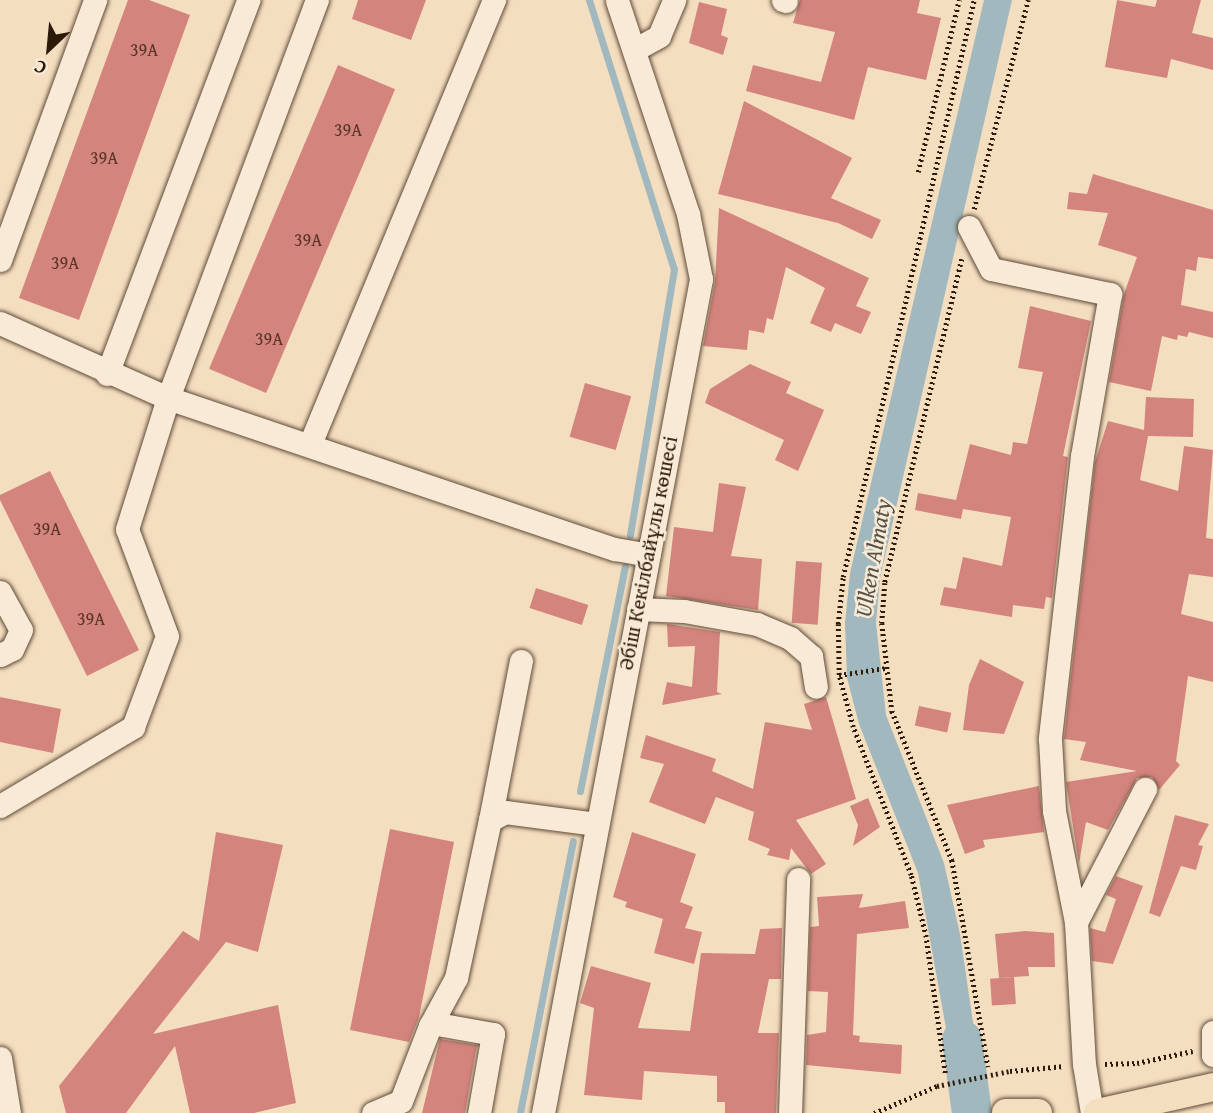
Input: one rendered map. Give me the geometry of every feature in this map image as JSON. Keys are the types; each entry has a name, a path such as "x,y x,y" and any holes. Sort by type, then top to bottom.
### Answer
{"main road":[{"path":"1095,1113 1213,1087"}],"street":[{"path":"0,260 95,0"},
{"path":"107,374 248,0"},
{"path":"0,806 133,727 167,636 127,529 168,398 317,0"},
{"path":"310,444 494,0"},
{"name":"Әбіш Кекілбайұлы көшесі","path":"543,1113 701,279 688,214 617,0"},
{"path":"634,50 659,36 674,0"},
{"path":"970,227 991,269 1110,294 1082,456 1051,739 1054,811 1076,922 1084,1064 1095,1113"},
{"path":"0,323 107,374 168,398 615,549 648,555"},
{"path":"0,592 21,629 12,649 0,655"},
{"path":"638,609 684,611 757,624 790,638 811,656 816,687"},
{"path":"373,1113 401,1101 430,1026 456,978 521,661"},
{"path":"1076,922 1145,789"},
{"path":"490,820 505,812 596,824"},
{"path":"790,1113 798,879"},
{"path":"430,1026 493,1034 480,1113"},
{"path":"0,1058 9,1113"}],"path":[{"path":"918,172 959,0"},
{"path":"945,1073 926,937 911,875 853,727 841,674 843,578 974,0"},
{"path":"988,1068 953,860 892,711 884,669 885,583 970,227 1028,0"},
{"path":"841,674 884,669"},
{"path":"874,1113 937,1086 1010,1071 1084,1064 1137,1063 1212,1045"}],"water":[{"path":"984,0 1012,0 880,578 876,623 886,715 944,863 960,934 983,1090 958,1095 918,873 859,724 847,678 845,623 850,573"}],"building":[{"path":"128,0 149,0 190,15 79,320 19,298"},
{"path":"358,0 426,0 411,40 352,19"},
{"path":"800,0 920,0 917,13 941,18 926,80 868,67 854,120 746,91 753,65 821,82 835,32 793,23"},
{"path":"1117,0 1155,7 1157,0 1201,0 1192,33 1213,38 1213,70 1171,59 1167,78 1105,67"},
{"path":"699,2 727,9 721,35 728,38 723,55 689,43"},
{"path":"338,65 395,89 266,393 209,369"},
{"path":"744,101 852,158 831,198 881,220 872,239 838,223 718,194"},
{"path":"1093,174 1213,210 1213,259 1198,257 1196,271 1186,269 1181,305 1213,312 1213,338 1189,332 1187,337 1178,335 1177,340 1162,336 1151,391 1109,382 1124,294 1137,257 1098,245 1108,213 1067,209 1069,192 1087,194"},
{"path":"719,208 869,278 856,306 871,312 861,334 835,323 831,332 810,323 825,288 786,267 773,320 767,318 764,333 749,330 747,350 703,346 715,282"},
{"path":"1030,306 1091,321 1063,456 1068,457 1052,598 1046,597 1044,609 1013,605 1012,617 940,605 944,587 956,589 963,557 1002,566 1011,517 963,509 961,519 915,510 918,493 956,500 970,444 1011,455 1013,442 1027,444 1043,372 1018,368"},
{"path":"750,364 791,382 786,393 824,410 798,471 775,460 784,440 705,403 710,389"},
{"path":"585,383 631,396 616,450 570,437"},
{"path":"1146,397 1194,399 1193,437 1148,436 1140,480 1178,491 1184,446 1213,450 1206,538 1213,539 1213,577 1189,574 1181,614 1213,622 1213,682 1188,676 1176,761 1180,765 1159,790 1152,777 1137,778 1108,830 1086,822 1079,864 1066,782 1137,771 1080,760 1086,742 1064,739 1095,462 1108,421 1144,430"},
{"path":"50,471 139,650 87,676 0,500 0,495"},
{"path":"719,483 746,487 731,556 762,559 758,610 666,596 674,527 713,532"},
{"path":"796,561 822,563 818,625 792,623"},
{"path":"536,588 588,605 582,625 530,608"},
{"path":"667,624 720,632 717,692 722,694 662,705 667,682 692,687 695,646 668,647"},
{"path":"980,659 1024,682 1004,734 963,730 969,685"},
{"path":"0,697 61,709 53,753 0,742"},
{"path":"826,697 856,799 796,820 826,864 811,874 791,848 789,860 767,855 770,849 748,840 754,812 716,797 705,824 649,802 664,764 640,758 646,735 716,759 712,771 753,789 765,722 812,730 804,704"},
{"path":"919,706 951,713 947,732 915,726"},
{"path":"1039,786 1044,832 983,840 985,847 965,854 947,805"},
{"path":"868,798 880,827 853,846 858,825 850,806"},
{"path":"1175,815 1209,824 1198,845 1203,846 1196,870 1181,866 1160,917 1149,913"},
{"path":"390,829 454,842 419,1017 409,1042 350,1030"},
{"path":"216,832 283,845 258,952 226,942 153,1034 278,1005 296,1103 254,1113 190,1113 175,1046 126,1113 66,1113 59,1086 183,931 199,941"},
{"path":"632,832 696,854 680,902 693,907 685,928 702,932 694,964 654,953 663,919 625,907 627,902 613,897"},
{"path":"1116,876 1143,886 1113,964 1092,961 1090,928 1105,932 1116,899 1106,895"},
{"path":"863,894 859,908 905,901 909,928 857,934 853,1035 860,1036 859,1042 902,1045 901,1074 806,1065 807,1035 826,1032 828,992 808,991 810,927 819,926 817,897"},
{"path":"782,928 781,979 769,979 758,1033 779,1033 776,1113 725,1113 725,1102 717,1102 717,1076 644,1071 642,1100 584,1095 594,1008 580,1003 591,966 651,983 638,1028 690,1031 701,953 755,954 760,929"},
{"path":"1025,931 1054,933 1055,967 1028,967 1029,976 999,978 995,934"},
{"path":"1014,977 1016,1004 992,1006 990,979"},
{"path":"440,1039 477,1045 465,1113 422,1113"}],"waterway":[{"path":"589,0 674,269 630,535"},
{"path":"580,791 625,566"},
{"path":"520,1113 573,841"},
{"name":"Ulken Almaty","path":"962,1040 972,1113"}]}
